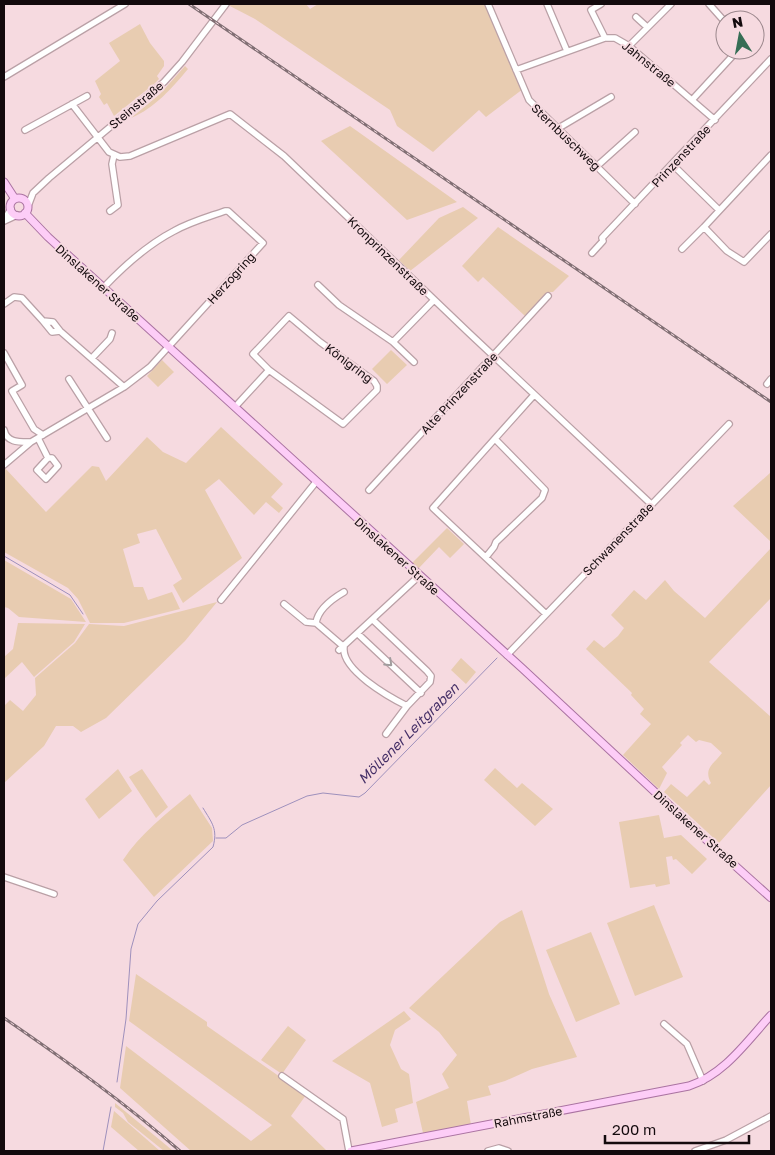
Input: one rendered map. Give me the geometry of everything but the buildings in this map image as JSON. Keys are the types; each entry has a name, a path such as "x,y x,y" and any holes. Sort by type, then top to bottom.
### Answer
{"main road":[{"path":"4,182 14,200"},
{"path":"23,199 27,203 26,210 17,215 11,209 11,204 14,200 23,199"},
{"name":"Dinslakener Straße","path":"26,210 48,237 418,576 507,654 771,898"},
{"name":"Rahmstraße","path":"350,1151 689,1086 713,1076 771,1014"}],"street":[{"name":"Steinstraße","path":"23,199 33,193 60,168 164,82 182,62 226,4"},
{"name":"Sternbuschweg","path":"488,4 529,100 635,204"},
{"path":"547,4 567,51"},
{"path":"601,4 591,10 605,38"},
{"path":"660,4 665,9"},
{"path":"629,46 671,4"},
{"path":"4,77 125,5"},
{"path":"636,17 647,27"},
{"name":"Jahnstraße","path":"516,70 605,38 615,38 629,46 715,120"},
{"path":"692,100 729,60"},
{"name":"Prinzenstraße","path":"592,253 603,241 602,238 771,60"},
{"path":"24,130 87,96"},
{"path":"557,129 610,97"},
{"path":"72,104 108,152 114,155 112,164 118,205 110,211"},
{"name":"Kronprinzenstraße","path":"114,155 120,157 130,156 230,114 284,156 651,504"},
{"path":"596,167 636,132"},
{"path":"682,249 771,156"},
{"path":"672,165 719,210"},
{"name":"Steinstraße","path":"26,210 33,193"},
{"path":"4,220 11,209"},
{"name":"Herzogring","path":"104,287 135,258 157,241 176,230 225,211 263,244 168,347"},
{"path":"4,220 17,215"},
{"path":"704,227 727,251 744,262 771,234"},
{"path":"318,285 339,304 392,342 414,362"},
{"name":"Alte Prinzenstraße","path":"369,490 548,296"},
{"path":"4,304 14,297 22,298 43,321 53,322 60,331 124,388"},
{"path":"392,342 434,300"},
{"name":"Königring","path":"289,316 374,381 377,390 343,424 268,370 253,354 289,316"},
{"path":"92,358 110,339 112,333"},
{"path":"4,465 31,442 124,388 150,368 168,347"},
{"path":"4,353 7,365 22,385 12,391 40,437 48,458"},
{"path":"235,407 268,370"},
{"path":"70,379 107,438"},
{"path":"534,395 433,508 546,614"},
{"name":"Schwanenstraße","path":"507,654 729,424"},
{"path":"4,430 5,436 14,442 31,442"},
{"path":"486,557 496,542 542,498 545,490 495,439"},
{"path":"221,600 316,482"},
{"path":"342,649 418,576"},
{"path":"316,623 317,616 333,599 344,592"},
{"path":"284,604 306,622 316,623 342,649 348,661 360,676 375,689 407,706"},
{"path":"373,620 431,676 430,682 407,706 386,734"},
{"path":"358,634 421,692"},
{"path":"4,877 54,894"},
{"path":"664,1024 686,1044 703,1081"},
{"path":"282,1076 343,1119 350,1151"},
{"path":"699,1151 726,1140 771,1116"},
{"path":"488,1151 499,1148 508,1151"}],"shaded area":[{"path":"226,4 306,4 310,9 318,4 488,4 523,89 486,117 479,110 433,152 397,126 390,110 255,19"},
{"path":"140,24 150,43 164,61 164,66 157,76 159,79 154,84 114,116 107,103 104,105 99,97 101,94 95,81 120,61 109,43"},
{"path":"185,66 188,69 162,97 148,109 131,118 160,94"},
{"path":"350,126 457,202 407,220 321,141"},
{"path":"463,207 478,218 410,271 399,260 439,218"},
{"path":"498,227 569,276 553,292 549,292 525,316 483,277 478,282 462,266"},
{"path":"391,350 407,365 387,384 372,369"},
{"path":"162,360 174,372 158,387 147,376"},
{"path":"221,427 283,484 271,497 283,508 279,513 266,502 254,515 219,479 205,490 242,558 183,603 173,585 182,579 156,529 137,534 140,543 123,549 134,587 143,587 148,600 172,592 180,609 124,623 90,623 78,599 68,588 4,552 4,467 46,512 92,466 99,467 106,481 147,437 163,452 186,463"},
{"path":"771,474 771,542 733,506"},
{"path":"447,528 464,544 450,558 439,547 418,569 412,563"},
{"path":"771,548 771,598 709,662 771,717 771,785 719,843 664,792 671,784 687,797 704,780 709,785 711,783 708,774 709,770 722,753 711,743 699,740 696,742 688,735 680,743 682,745 662,767 667,773 659,789 623,755 651,724 640,714 644,709 631,695 632,693 586,649 594,640 604,648 618,636 624,628 611,615 634,590 646,600 665,580 674,591 705,618"},
{"path":"4,560 71,599 86,622 19,617 4,607"},
{"path":"217,602 185,641 106,718 81,732 73,726 56,726 44,746 4,783 4,706 10,700 23,711 36,695 35,678 75,643 89,624 124,626"},
{"path":"18,623 85,624 74,642 34,677 22,662 4,679 4,657 13,649"},
{"path":"461,658 476,672 466,684 451,670"},
{"path":"495,768 517,788 522,783 553,809 535,826 484,780"},
{"path":"118,769 132,791 99,819 85,799"},
{"path":"142,769 168,807 156,818 129,777"},
{"path":"190,794 212,828 213,841 154,897 123,860 145,833"},
{"path":"659,815 664,838 681,835 707,859 692,874 676,859 673,860 672,856 666,857 670,884 656,887 655,884 630,888 619,822"},
{"path":"654,905 683,977 635,996 607,923"},
{"path":"522,910 549,994 577,1057 532,1069 488,1086 491,1095 467,1101 471,1125 423,1133 416,1102 449,1088 442,1074 457,1055 439,1032 409,1008 500,922"},
{"path":"591,932 620,1004 576,1022 546,950"},
{"path":"136,974 207,1022 207,1026 306,1095 291,1116 327,1151 191,1151 120,1088 126,1046 251,1141 272,1125 129,1021"},
{"path":"404,1011 411,1019 395,1030 390,1045 401,1069 409,1074 413,1103 395,1109 398,1122 382,1127 370,1083 332,1061"},
{"path":"288,1026 306,1040 282,1074 261,1060"},
{"path":"115,1103 173,1151 164,1151 128,1122 123,1113 115,1107"},
{"path":"114,1111 160,1151 139,1151 111,1127"}],"waterway":[{"path":"4,556 70,595 83,614"},
{"name":"Möllener Leitgraben","path":"216,838 226,838 242,825 307,796 323,793 359,797 497,658"},
{"name":"Möllener Leitgraben","path":"117,1082 126,1019 131,949 138,924 157,901 213,847 214,831 203,808"},
{"name":"Möllener Leitgraben","path":"103,1151 111,1107"}],"railway":[{"path":"189,4 771,402"},
{"path":"4,1018 94,1082 180,1151"}]}
